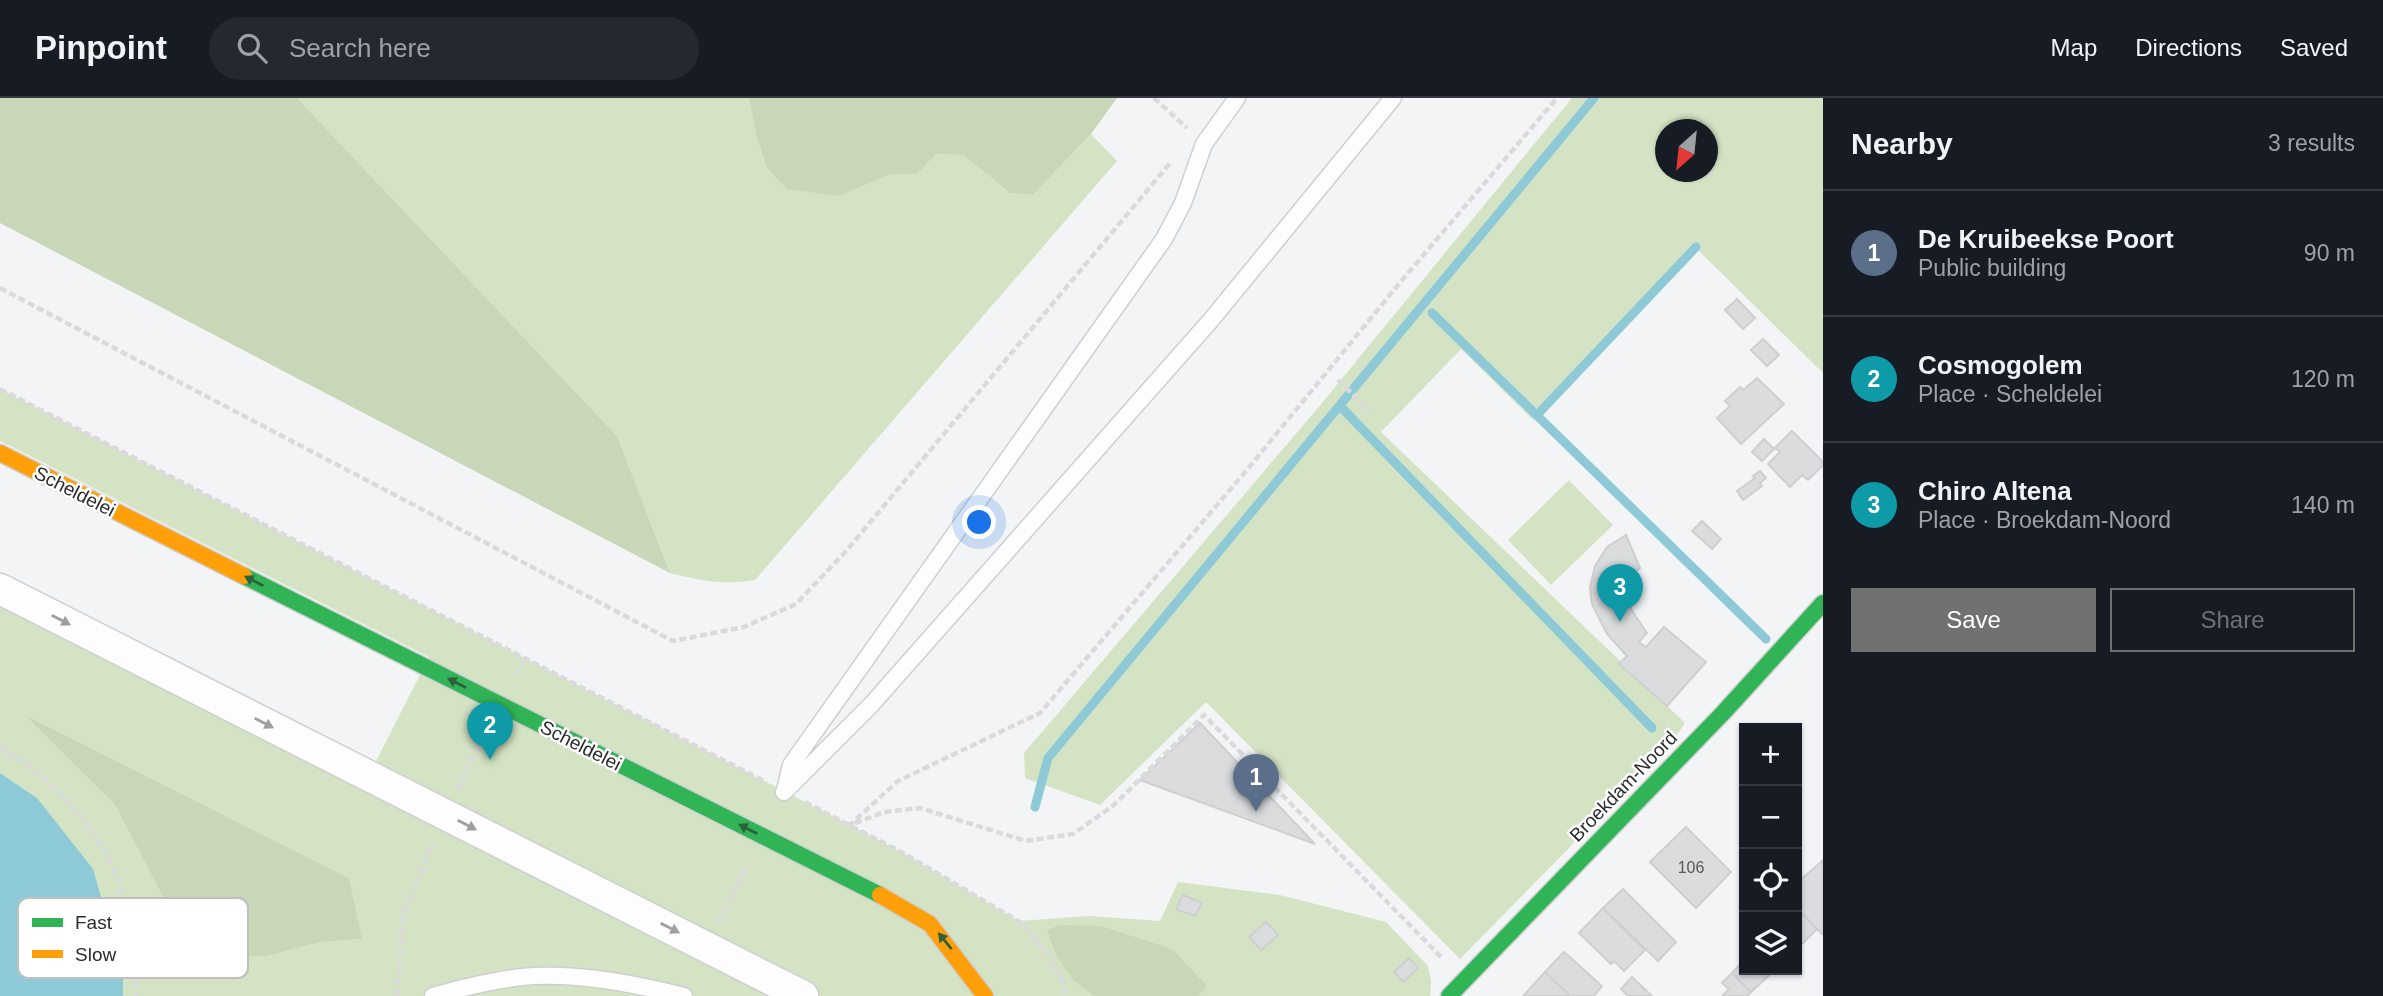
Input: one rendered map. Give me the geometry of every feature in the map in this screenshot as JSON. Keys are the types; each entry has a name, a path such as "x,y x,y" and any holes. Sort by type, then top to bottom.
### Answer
{"street":[{"name":"Scheldelei","path":"0,453 905,908 930,924 945,940 985,996"},
{"path":"0,589 803,996"},
{"name":"Broekdam-Noord","path":"1450,996 1723,713 1823,603"}],"lane":[{"path":"784,792 791,765 1164,239 1183,203 1204,144 1237,98"},
{"path":"784,792 871,705 1211,320 1393,98"},
{"path":"433,996 475,985 534,976 613,981 684,996"}],"path":[{"path":"0,288 673,641 744,627 796,604 847,550 1171,162 1204,144 1154,98"},
{"path":"850,825 898,781 1040,713 1557,98"},
{"path":"1338,380 1371,412"},
{"path":"0,389 903,853 1020,922 1044,950 1061,978 1066,996"},
{"path":"850,825 884,812 920,808 1026,841 1073,834 1114,804 1204,715 1464,981"},
{"path":"0,746 26,763 60,792 87,821 108,855 123,898"},
{"path":"707,946 762,836"},
{"path":"135,978 137,996"}],"green space":[{"path":"0,98 297,98 617,436 670,573 0,223"},
{"path":"297,98 749,98 766,168 837,196 892,174 917,174 935,154 963,155 1010,193 1033,195 1091,134 1117,161 755,580 712,581 670,573 617,436"},
{"path":"749,98 1117,98 1091,134 1033,195 1010,193 963,155 936,154 917,174 892,174 838,196 787,189 766,167"},
{"path":"1572,98 1823,98 1823,373 1695,247 1533,420 1461,349 1381,432 1685,723 1670,745 1460,959 1206,702 1100,805 1025,778 1024,753 1317,409"},
{"path":"0,389 850,825 1019,921 1089,916 1160,921 1178,882 1280,895 1386,922 1428,966 1430,996 123,996 123,978 248,978 248,956 267,956 321,942 361,939 349,878 27,716 115,805 163,898 86,898 37,798 0,773 0,603 363,787 429,657 0,441"},
{"path":"1569,480 1613,525 1551,585 1508,540"},
{"path":"25,715 349,878 362,939 321,942 267,956 248,956 248,898 163,898 115,805"},
{"path":"1060,925 1101,926 1172,949 1207,986 1198,996 1094,996 1072,979 1055,953 1047,930"}],"water":[{"path":"0,773 37,798 93,869 101,898 18,898 18,978 123,978 123,996 0,996"}],"building":[{"path":"1737,299 1755,318 1743,329 1725,310"},
{"path":"1763,339 1779,355 1767,366 1751,350"},
{"path":"1757,378 1784,404 1741,444 1717,418 1730,406 1725,401 1740,387 1743,390"},
{"path":"1792,431 1823,465 1808,480 1802,475 1790,487 1768,464 1780,452 1775,448"},
{"path":"1764,439 1774,449 1762,461 1752,452"},
{"path":"1760,471 1766,478 1760,483 1762,486 1743,500 1737,491"},
{"path":"1702,521 1721,539 1712,549 1692,531"},
{"path":"1626,535 1640,568 1629,577 1626,592 1632,611 1647,633 1639,642 1646,647 1664,627 1706,662 1667,706 1619,664 1627,656 1607,634 1592,604 1590,588 1595,566 1607,547"},
{"path":"1200,723 1315,844 1140,780"},
{"path":"1686,827 1731,872 1696,908 1650,862"},
{"path":"1823,860 1822,934 1802,913 1802,879"},
{"path":"1623,889 1676,942 1658,961 1603,908"},
{"path":"1183,895 1202,903 1195,916 1176,909"},
{"path":"1603,908 1645,950 1624,971 1614,961 1611,964 1579,933"},
{"path":"1802,913 1817,929 1802,944"},
{"path":"1266,922 1278,935 1261,950 1249,937"},
{"path":"1564,952 1602,986 1594,996 1570,996 1545,972"},
{"path":"1409,958 1418,968 1403,982 1394,972"},
{"path":"1739,965 1739,975 1770,975 1751,992 1732,973"},
{"path":"1545,972 1570,996 1523,996"},
{"path":"1732,973 1751,992 1747,996 1722,996 1729,989 1722,983"},
{"path":"1632,977 1652,996 1628,996 1621,989"}],"waterway":[{"path":"1035,807 1048,758 1594,98"},
{"path":"1537,415 1696,247"},
{"path":"1432,313 1766,639"},
{"path":"1340,406 1652,728"}],"traffic: fast":[{"path":"244,576 880,895"},
{"path":"1449,996 1723,713 1823,603"}],"traffic: slow":[{"path":"0,453 244,576"},
{"path":"880,895 930,924 985,996"}],"place":[{"name":"Chiro Altena","path":"1620,622"},
{"name":"Cosmogolem","path":"490,760"},
{"name":"De Kruibeekse Poort","path":"1256,812"}]}
